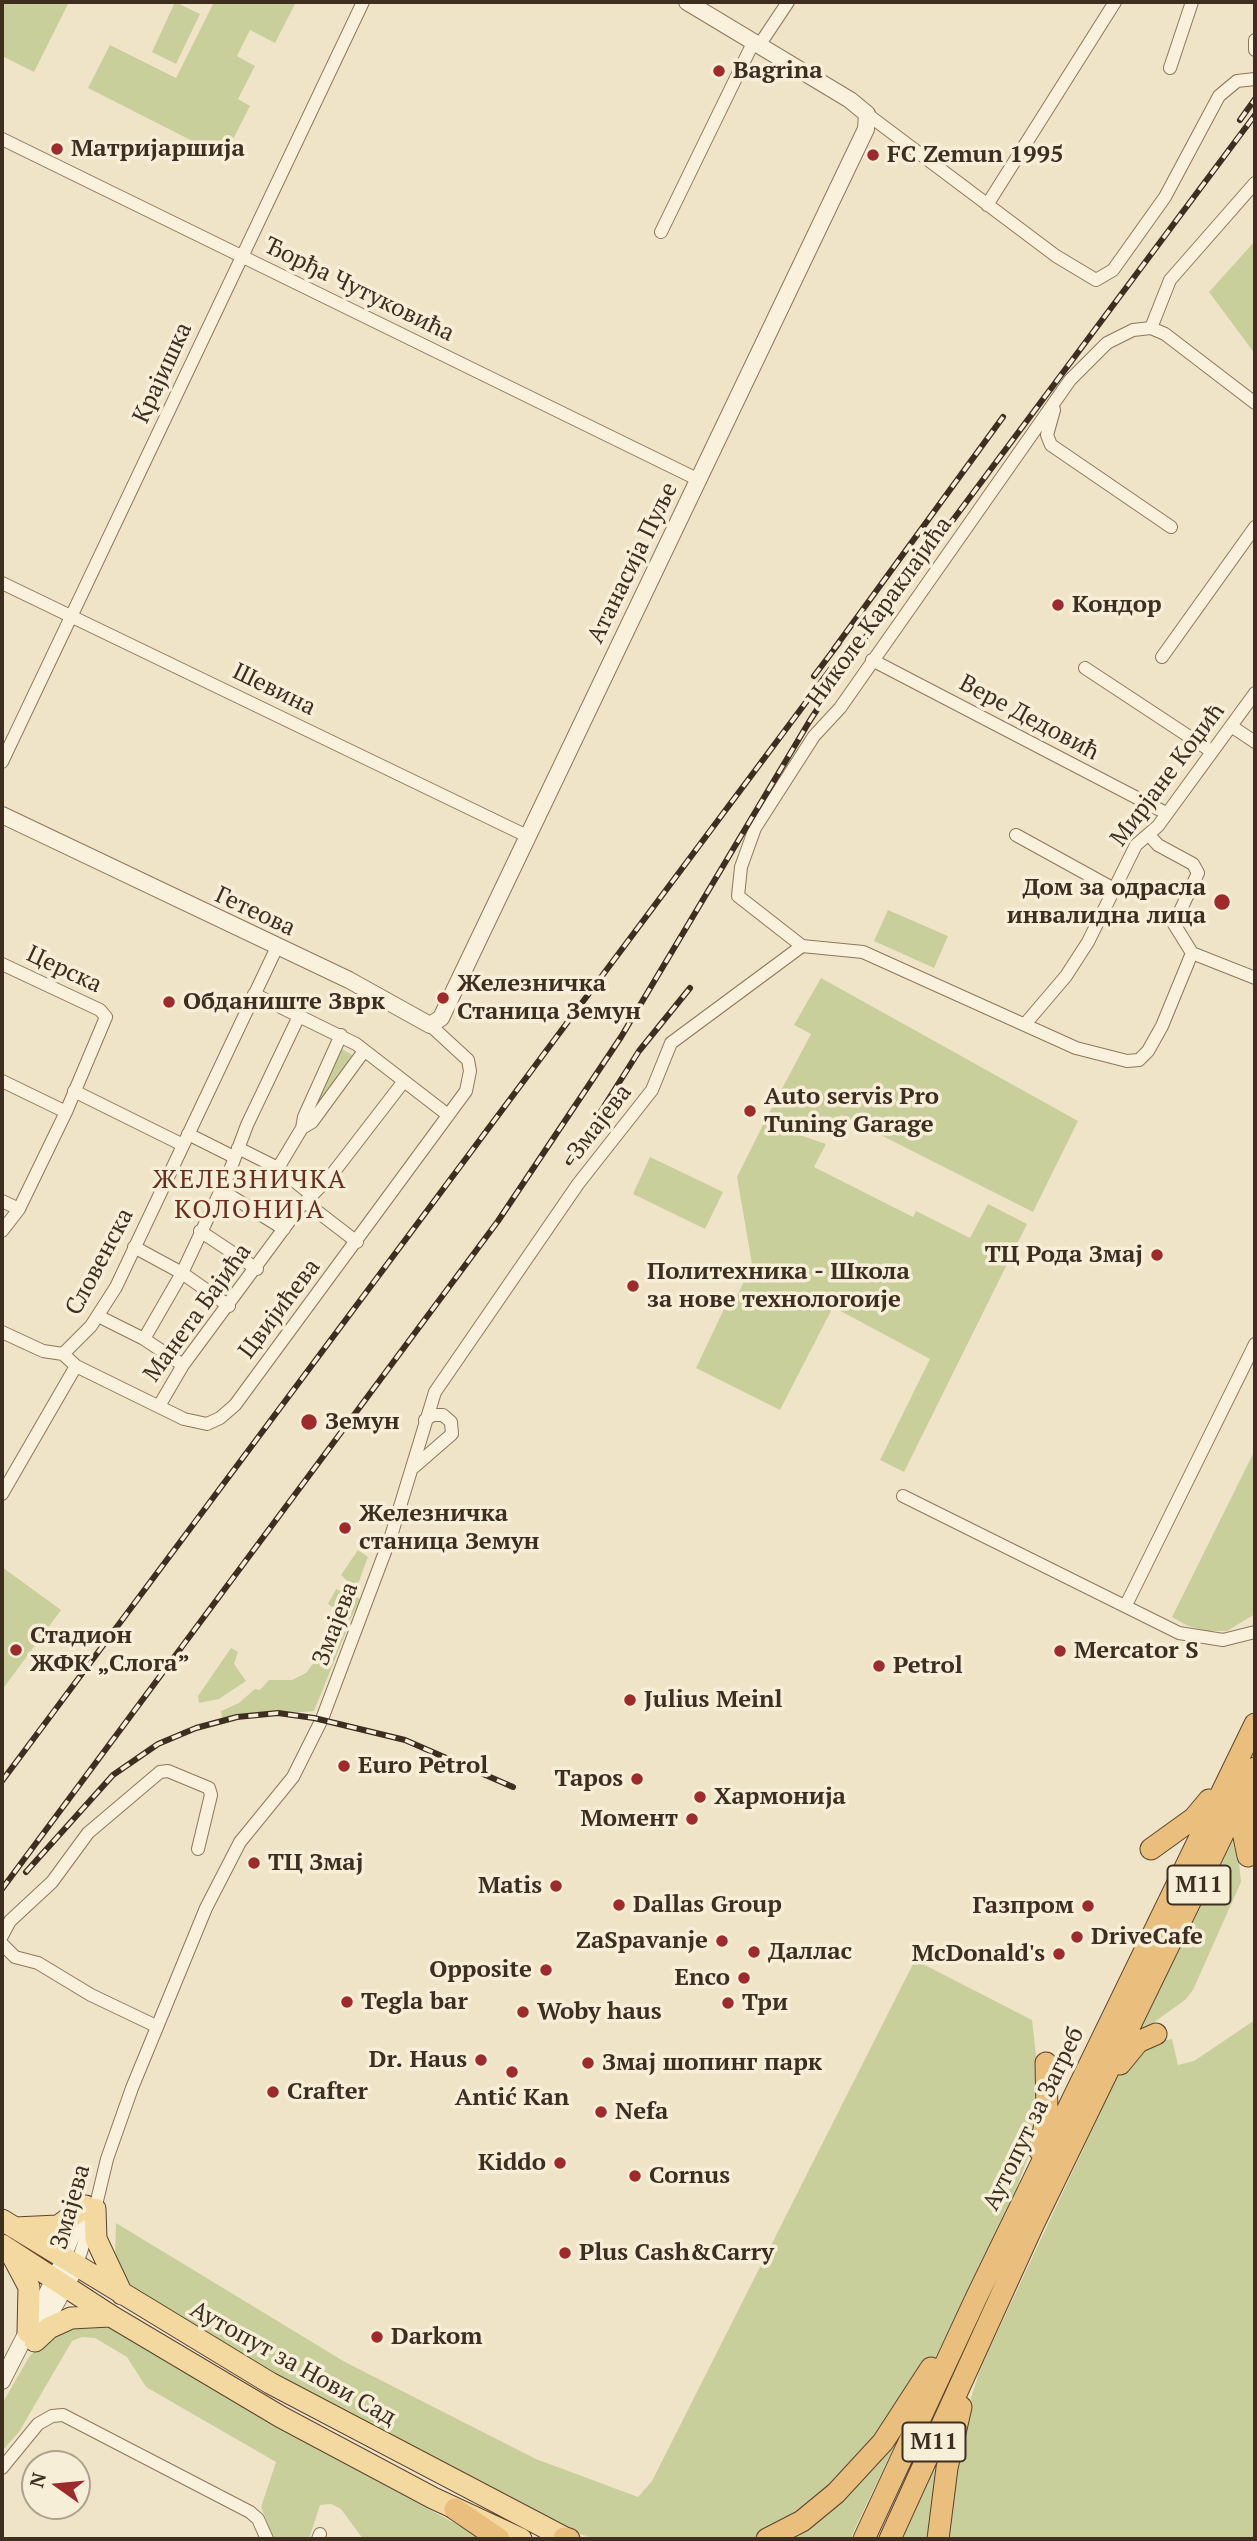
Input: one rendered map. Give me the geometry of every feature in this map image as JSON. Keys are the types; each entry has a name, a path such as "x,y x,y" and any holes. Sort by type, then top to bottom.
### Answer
{"highway":[{"name":"Аутопут за Загреб","path":"864,2539 976,2296 1255,1724"},
{"name":"Аутопут за Загреб","path":"890,2539 1098,2090 1255,1769"},
{"path":"1248,1856 1243,1821 1255,1769"},
{"path":"1152,1849 1194,1818 1230,1773"},
{"path":"1098,2090 1132,2047 1156,2034"},
{"path":"1035,2176 1047,2112 1046,2063"},
{"path":"767,2539 815,2512 868,2459 896,2424 976,2296"},
{"path":"938,2539 947,2468 979,2344"},
{"path":"455,2509 499,2539"}],"main road":[{"path":"111,2316 71,2318 32,2336 29,2287 6,2235 58,2226 91,2207 96,2239 123,2296"},
{"name":"Аутопут за Нови Сад","path":"6,2235 65,2273 111,2316 281,2417 455,2509 522,2539"},
{"name":"Аутопут за Нови Сад","path":"65,2273 123,2296 302,2401 567,2539"}],"street":[{"name":"Крајишка","path":"2,762 363,2"},
{"path":"687,2 757,43 867,114 987,205 1082,273 1096,280 1113,270 1181,172 1220,96 1237,81 1255,79"},
{"path":"661,232 757,43 789,2"},
{"path":"987,205 1115,2"},
{"path":"1170,68 1192,2"},
{"path":"1255,40 1255,50"},
{"name":"Атанасија Пуље","path":"430,1025 438,1022 448,1007 527,836 864,139 867,114"},
{"name":"Ђорђа Чутуковића","path":"2,139 699,480"},
{"path":"1255,183 1164,289 1152,328 1165,334 1255,403"},
{"name":"Николе Караклајића","path":"802,946 738,896 741,867 755,828 814,736 840,708 1070,380 1107,343 1133,330 1152,328"},
{"path":"1056,400 1047,435 1051,445 1171,527"},
{"path":"1162,657 1255,527"},
{"name":"Шевина","path":"2,583 527,836"},
{"name":"Вере Дедовић","path":"872,660 1166,813"},
{"path":"1085,668 1211,751"},
{"name":"Мирјане Коџић","path":"1026,1023 1066,976 1136,845 1149,835 1255,693"},
{"path":"1231,726 1255,742"},
{"name":"Гетеова","path":"2,815 360,986 430,1025 466,1057 470,1071"},
{"path":"1016,835 1114,889"},
{"path":"1149,835 1158,845 1190,861 1197,869 1196,878 1174,924 1192,953 1255,978"},
{"path":"802,946 863,952 1090,1053 1127,1061 1139,1060 1148,1051 1162,1026 1192,953"},
{"name":"Змајева","path":"65,2273 156,2026 233,1853 293,1777 311,1745 380,1567 435,1392 555,1215 652,1090 671,1044 802,946"},
{"name":"Словенска","path":"63,1354 74,1346 98,1316 134,1247 277,947"},
{"name":"Церска","path":"2,964 100,1010 106,1017 74,1091"},
{"path":"254,994 341,1035 448,1115"},
{"path":"144,1339 182,1273 299,1016"},
{"path":"278,1168 302,1129 304,1117 341,1035"},
{"path":"302,1129 312,1122 364,1051"},
{"name":"Цвијићева","path":"159,1406 184,1419 207,1424 220,1418 235,1405 466,1091 470,1071"},
{"name":"Манета Бајића","path":"159,1406 183,1365 257,1269 284,1229 308,1198 330,1177 404,1081"},
{"path":"2,1082 66,1112"},
{"path":"2,1231 19,1209 74,1091 185,1139 236,1152 278,1168 357,1242"},
{"path":"221,1190 284,1229"},
{"path":"2,1201 19,1209"},
{"path":"200,1231 257,1269"},
{"path":"134,1247 182,1273 229,1306"},
{"path":"98,1316 144,1339 183,1365"},
{"path":"2,1332 43,1351 63,1354 76,1366 159,1406"},
{"path":"1126,1605 1255,1344"},
{"path":"2,1494 76,1366"},
{"path":"435,1392 438,1414"},
{"path":"412,1469 433,1450 448,1441 453,1430 447,1417 438,1414 425,1420"},
{"path":"421,1436 426,1447 433,1450"},
{"path":"903,1496 1180,1633 1212,1640 1232,1640 1255,1632"},
{"path":"2,1936 15,1916 52,1882 88,1833 160,1772 168,1771 209,1788 211,1795 198,1849"},
{"path":"2,1944 15,1957 38,1963 104,2002 156,2026"},
{"path":"2,2381 32,2336 65,2273"},
{"path":"2,2469 38,2424 52,2416 63,2415 250,2512 258,2519 267,2539"}],"green space":[{"path":"2,2 69,2 34,72 2,56"},
{"path":"175,2 200,14 176,64 152,52"},
{"path":"214,2 296,2 275,43 250,30 237,56 255,66 238,99 250,106 224,157 88,88 110,45 176,78"},
{"path":"1255,241 1255,354 1209,292"},
{"path":"888,910 948,936 934,968 874,941"},
{"path":"821,978 1078,1121 1033,1212 841,1115 830,1136 768,1115 811,1034 794,1025"},
{"path":"340,1048 356,1057 313,1115 309,1113"},
{"path":"764,1123 826,1144 814,1167 913,1217 916,1211 970,1238 988,1204 1027,1224 904,1472 880,1460 930,1359 833,1307 780,1410 696,1368 724,1309 730,1311 752,1264 737,1177"},
{"path":"650,1157 723,1192 705,1229 633,1194"},
{"path":"1255,1450 1255,1614 1227,1631 1205,1631 1186,1625 1172,1617"},
{"path":"358,1550 368,1557 356,1589 341,1575"},
{"name":"Стадион ЖФК „Слога”","path":"2,1567 61,1610 2,1690"},
{"path":"336,1589 361,1599 350,1620 328,1604"},
{"path":"340,1628 346,1632 314,1711 222,1718 221,1711 239,1703 255,1689 260,1690 269,1680 292,1680 306,1673"},
{"path":"231,1648 238,1652 234,1664 246,1681 219,1699 199,1703 198,1696"},
{"path":"1236,1834 1241,1882 1193,1990 1185,2000 1138,2034"},
{"path":"915,1960 1032,2020 1039,2081 1036,2135 1017,2187 938,2353 914,2390 824,2498 757,2539 595,2539 580,2534 534,2513 237,2354 122,2280 115,2260 116,2223 345,2362 536,2459 638,2497 652,2481"},
{"path":"1255,2020 1255,2539 943,2539 958,2440 980,2369 1125,2060 1154,2042 1172,2039 1178,2065 1194,2061"},
{"path":"107,2326 221,2394 483,2539 363,2539 341,2509 331,2504 320,2505 309,2539 274,2539 261,2507 276,2462 146,2387 127,2357 95,2338 82,2337 72,2341 19,2432 2,2451 2,2404 29,2357 48,2335 64,2328"},
{"path":"908,2418 850,2539 780,2539"},
{"path":"950,2431 932,2539 901,2539"}],"railway":[{"path":"1240,120 1255,99"},
{"path":"2,1889 498,1221 621,1037 809,722 853,654 1255,115"},
{"path":"834,649 1003,417"},
{"path":"814,676 839,643"},
{"path":"2,1781 830,670"},
{"path":"569,1162 639,1051 690,988"},
{"path":"26,1872 113,1775 158,1744 196,1728 237,1717 278,1713 314,1718 405,1740 513,1787"}],"place":[{"name":"Bagrina","path":"719,71"},
{"name":"Матријаршија","path":"57,149"},
{"name":"FC Zemun 1995","path":"873,155"},
{"name":"Кондор","path":"1058,605"},
{"name":"Дом за одрасла инвалидна лица","path":"1222,902"},
{"name":"Железничка Станица Земун","path":"443,998"},
{"name":"Обданиште Зврк","path":"169,1002"},
{"name":"Auto servis Pro Tuning Garage","path":"750,1111"},
{"name":"ТЦ Рода Змај","path":"1157,1255"},
{"name":"Политехника - Школа за нове технологоије","path":"633,1286"},
{"name":"Земун","path":"309,1422"},
{"name":"Железничка станица Земун","path":"345,1528"},
{"name":"Стадион ЖФК „Слога”","path":"16,1650"},
{"name":"Mercator S","path":"1060,1651"},
{"name":"Petrol","path":"879,1666"},
{"name":"Julius Meinl","path":"630,1700"},
{"name":"Euro Petrol","path":"344,1766"},
{"name":"Tapos","path":"637,1779"},
{"name":"Хармонија","path":"700,1797"},
{"name":"Момент","path":"692,1819"},
{"name":"ТЦ Змај","path":"254,1863"},
{"name":"Matis","path":"556,1886"},
{"name":"Dallas Group","path":"619,1905"},
{"name":"Газпром","path":"1088,1906"},
{"name":"DriveCafe","path":"1077,1937"},
{"name":"ZaSpavanje","path":"722,1941"},
{"name":"Даллас","path":"754,1952"},
{"name":"McDonald's","path":"1059,1954"},
{"name":"Opposite","path":"546,1970"},
{"name":"Enco","path":"744,1978"},
{"name":"Tegla bar","path":"347,2002"},
{"name":"Три","path":"728,2003"},
{"name":"Woby haus","path":"523,2012"},
{"name":"Dr. Haus","path":"481,2060"},
{"name":"Змај шопинг парк","path":"588,2063"},
{"name":"Antić Kan","path":"512,2072"},
{"name":"Crafter","path":"273,2092"},
{"name":"Nefa","path":"601,2112"},
{"name":"Kiddo","path":"560,2163"},
{"name":"Cornus","path":"635,2176"},
{"name":"Plus Cash&Carry","path":"565,2253"},
{"name":"Darkom","path":"377,2337"}],"district":[{"name":"ЖЕЛЕЗНИЧКА КОЛОНИЈА","path":"250,1196"}]}
